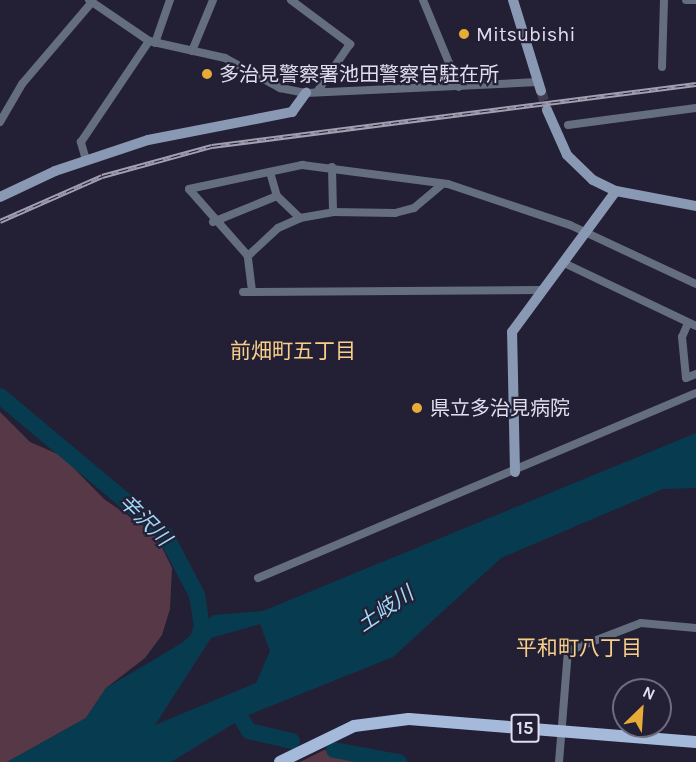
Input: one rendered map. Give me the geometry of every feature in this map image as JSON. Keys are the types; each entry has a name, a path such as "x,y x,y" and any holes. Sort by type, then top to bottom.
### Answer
{"main road":[{"name":"15","path":"280,762 354,726 385,720 696,742"}],"street":[{"path":"86,160 81,142 152,42 170,0"},
{"path":"192,51 213,0"},
{"path":"0,197 86,160 190,130 292,112 311,93 350,44 302,3 291,0"},
{"path":"423,0 459,87"},
{"path":"0,122 22,84 94,2 152,42 225,58 280,88 311,93 539,86 513,0"},
{"path":"662,67 664,0"},
{"path":"686,0 696,0"},
{"path":"568,125 696,108"},
{"path":"547,110 578,168 616,191 696,206"},
{"path":"248,256 213,222 189,189 302,165 332,167 441,185 587,232 696,284"},
{"path":"332,167 333,212"},
{"path":"270,172 277,196 300,218"},
{"path":"441,185 414,208 375,215 333,212 300,218 278,228 248,256 247,292 542,290"},
{"path":"515,472 512,333 616,191"},
{"path":"213,222 277,196"},
{"path":"564,263 692,325 682,336 686,378 696,374"},
{"path":"258,578 515,472 696,393"},
{"path":"559,762 568,651 640,623 696,628"}],"shaded area":[{"path":"0,412 30,442 62,456 104,499 156,535 172,568 170,609 162,635 145,658 106,688 86,718 7,762 0,762"},
{"path":"324,750 386,761 387,762 300,762"}],"water":[{"name":"土岐川","path":"696,433 696,488 663,489 501,558 393,657 246,716 171,762 7,762 86,718 106,688 182,643 213,615 263,611","holes":["260,624 270,651 256,683 155,725 211,638"]}],"waterway":[{"name":"辛沢川","path":"0,396 165,534 197,595 202,626 197,642"},
{"path":"233,706 249,731 292,741"},
{"path":"334,750 399,762"}],"tunnel":[{"path":"541,91 547,110"}],"railway":[{"path":"0,221 102,176 212,146 696,84"}],"place":[{"name":"Mitsubishi","path":"464,34"},
{"name":"多治見警察署池田警察官駐在所","path":"207,74"},
{"name":"県立多治見病院","path":"417,408"}],"district":[{"name":"前畑町五丁目","path":"293,351"},
{"name":"平和町八丁目","path":"579,648"}]}
